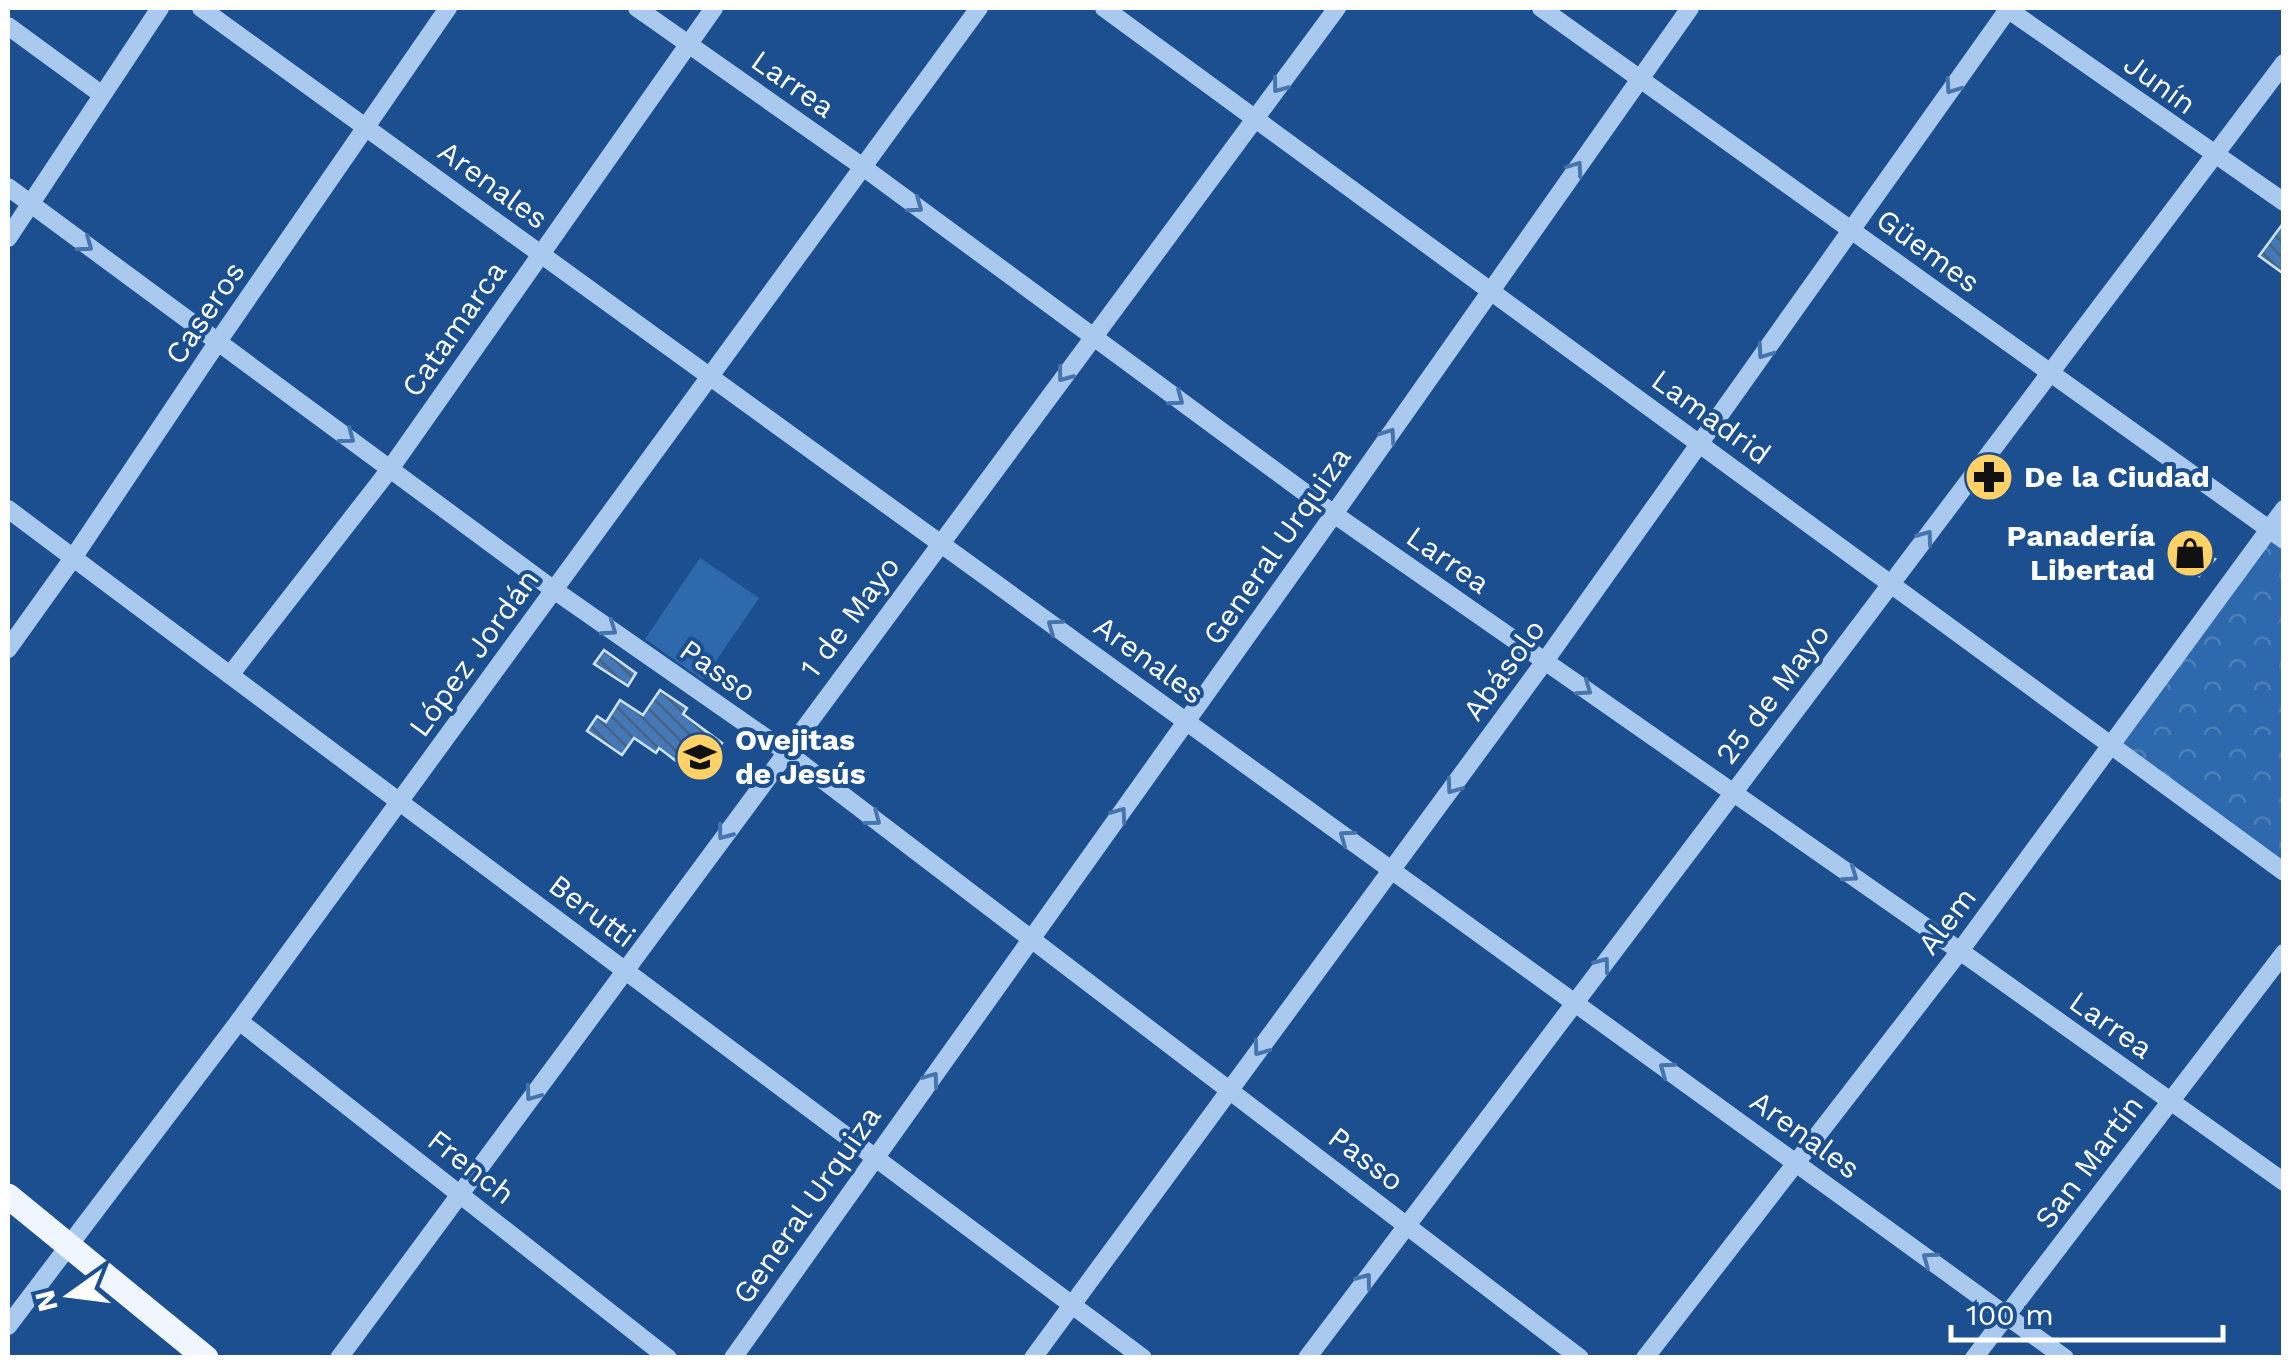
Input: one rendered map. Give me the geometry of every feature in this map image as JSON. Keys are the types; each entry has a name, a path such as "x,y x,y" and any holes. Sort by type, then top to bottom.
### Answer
{"main road":[{"path":"8,1196 206,1358"}],"street":[{"path":"8,238 160,8"},
{"name":"Arenales","path":"201,8 2065,1358"},
{"name":"Caseros","path":"8,649 448,8"},
{"name":"Larrea","path":"637,8 863,167 1334,514 2284,1182"},
{"name":"Catamarca","path":"230,675 390,469 714,8"},
{"name":"López Jordán","path":"8,1326 239,1020 979,8"},
{"name":"Lamadrid","path":"1104,8 2284,872"},
{"name":"1 de Mayo","path":"339,1358 1337,8"},
{"name":"Güemes","path":"1541,8 2276,535"},
{"name":"General Urquiza","path":"733,1358 1690,8"},
{"name":"Junín","path":"2008,8 2284,202"},
{"name":"Abásolo","path":"1033,1358 1545,661 2008,8"},
{"path":"8,26 101,94"},
{"name":"25 de Mayo","path":"1307,1358 2284,63"},
{"name":"Passo","path":"8,187 554,590 785,751 1580,1358"},
{"name":"Berutti","path":"8,509 1143,1358"},
{"name":"Alem","path":"1644,1358 1798,1164 2110,745 2276,535 2284,509"},
{"name":"San Martín","path":"1974,1358 2284,953"},
{"name":"French","path":"239,1020 668,1358"}],"green space":[{"path":"2269,530 2283,540 2283,872 2111,745"},
{"path":"700,558 759,598 703,680 645,639"}],"building":[{"path":"2284,222 2284,274 2259,256"},
{"name":"Panadería Libertad","path":"2175,535 2215,559 2199,576 2168,548"},
{"path":"604,650 636,673 628,686 594,664"},
{"path":"660,690 687,708 683,714 722,743 697,777 659,748 656,753 634,738 622,755 587,731 597,716 606,722 620,700 643,715"}],"place":[{"name":"De la Ciudad","path":"1989,477"},
{"name":"Panadería Libertad","path":"2190,553"},
{"name":"Ovejitas de Jesús","path":"700,757"}]}
